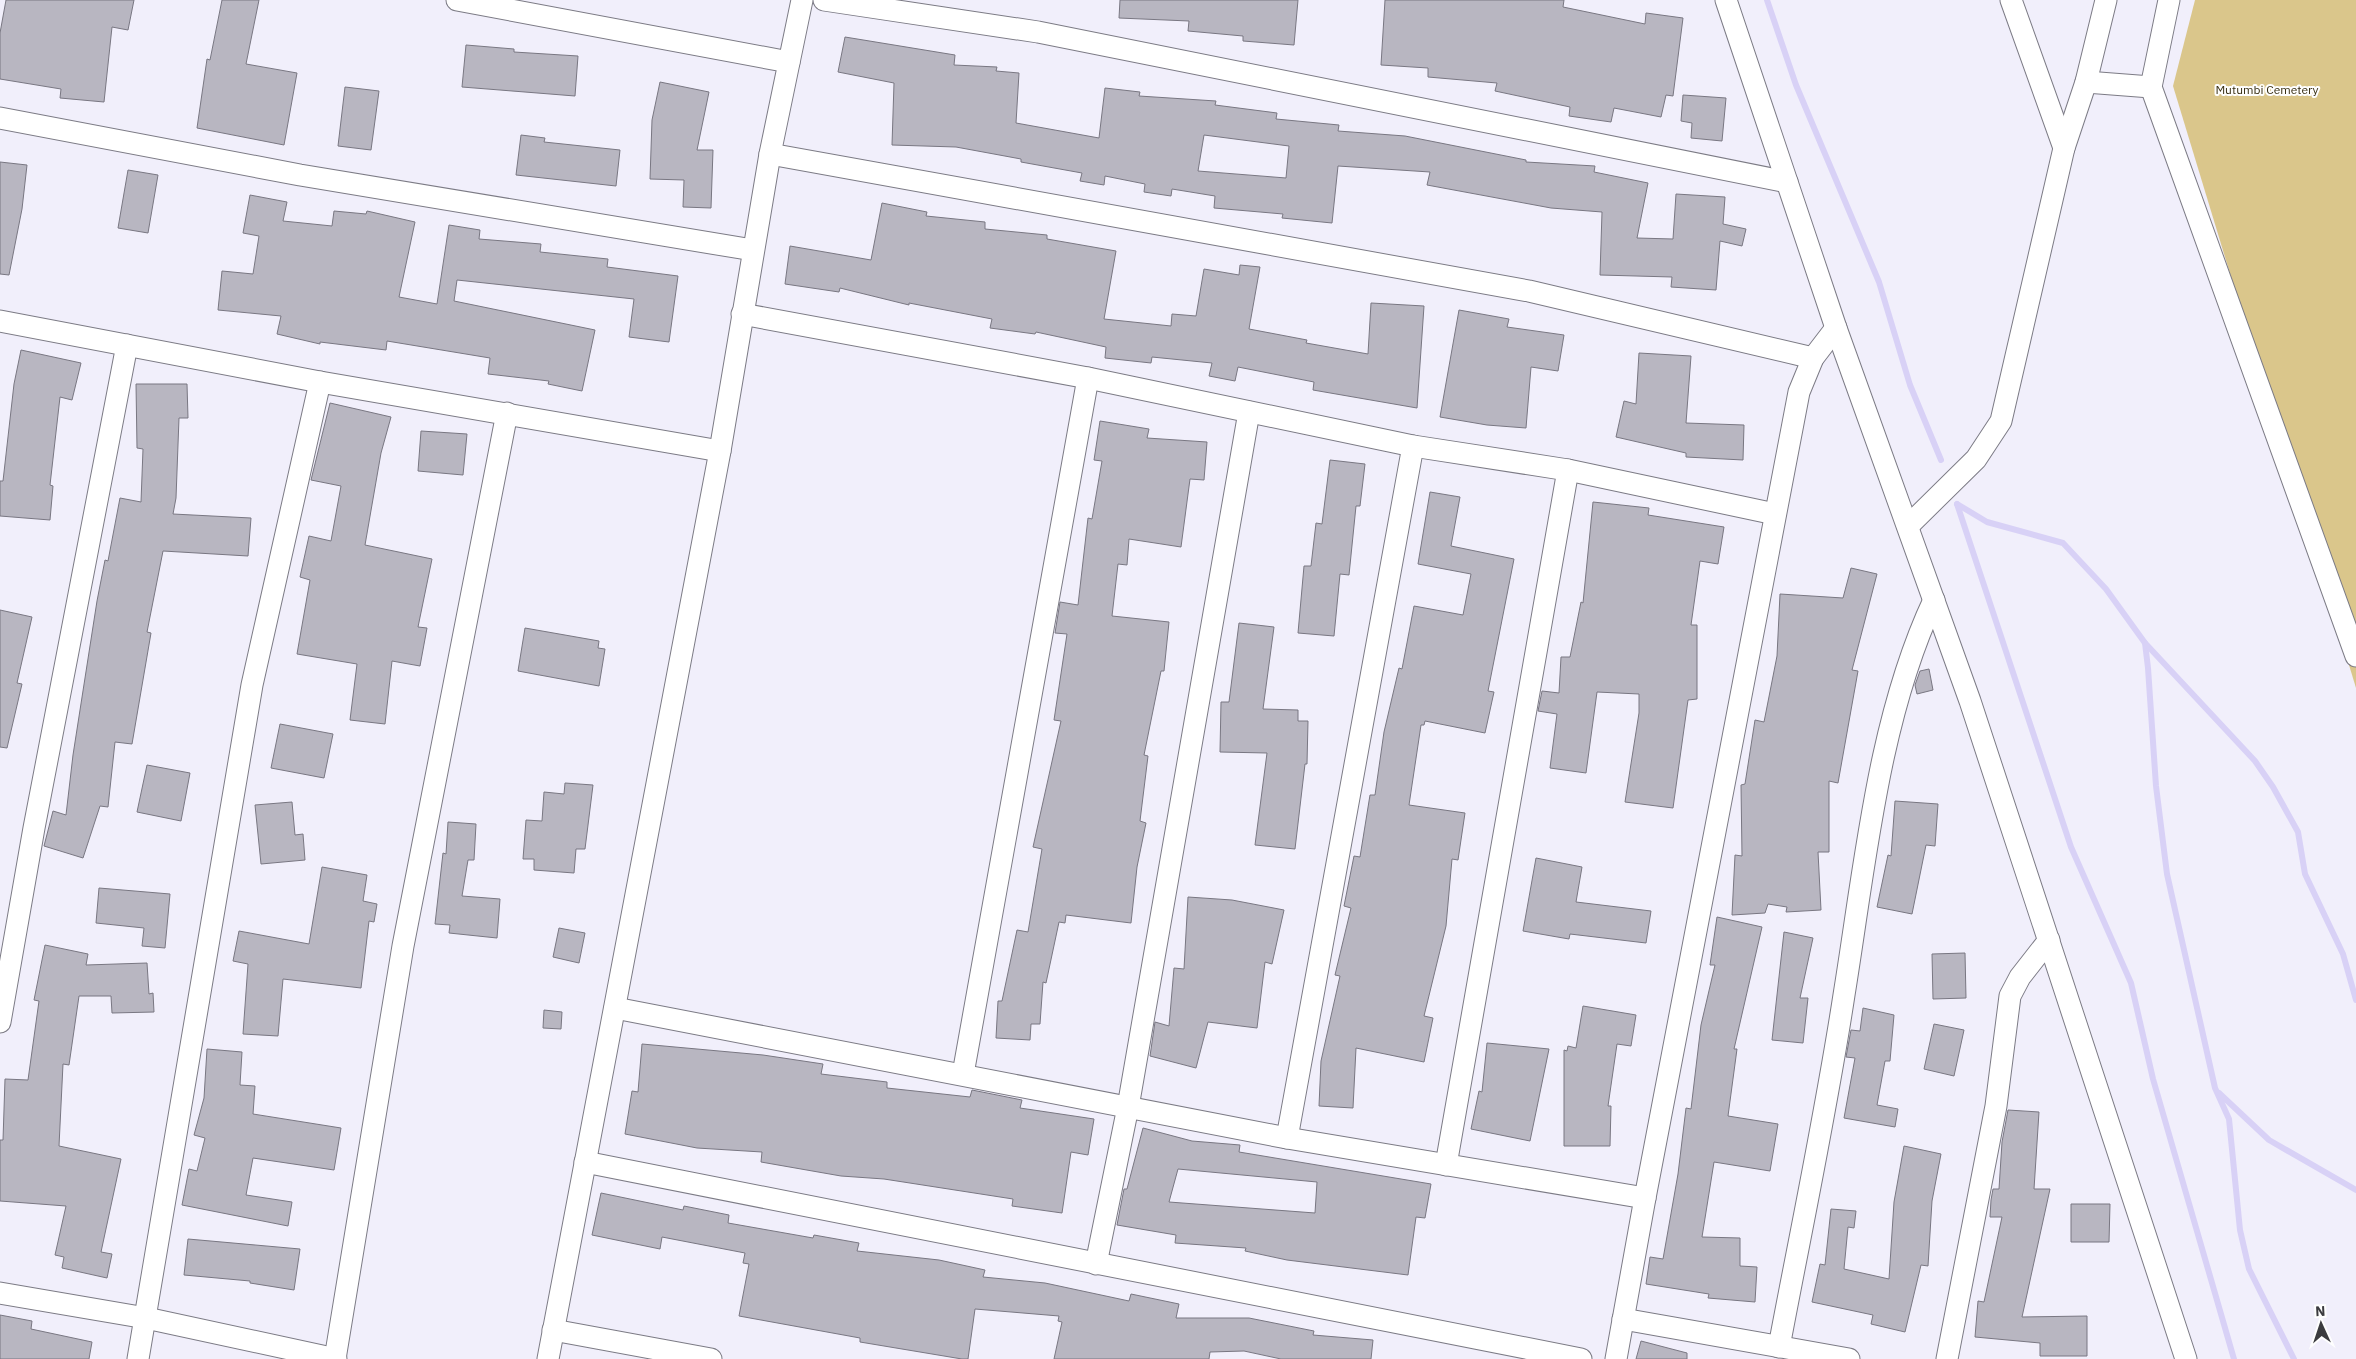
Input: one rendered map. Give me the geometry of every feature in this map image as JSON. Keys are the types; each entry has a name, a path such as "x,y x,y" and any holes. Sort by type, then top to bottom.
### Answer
{"street":[{"path":"457,0 789,62"},
{"path":"548,1359 720,451 770,154 802,0"},
{"path":"824,0 1038,32 1787,182"},
{"path":"2011,0 2064,148"},
{"path":"1908,526 1976,459 2000,421 2064,148 2086,82 2106,0"},
{"path":"2169,0 2150,87 2356,656"},
{"path":"1723,1 1836,328 1934,600 2049,940 2186,1359"},
{"path":"2086,82 2150,87"},
{"path":"0,118 300,175 753,250"},
{"path":"770,154 1529,291 1813,358"},
{"path":"742,314 1088,378 1412,446 1568,470 1775,514"},
{"path":"0,321 320,382 720,451"},
{"path":"1616,1359 1799,392 1813,358 1836,328"},
{"path":"0,1022 36,818 127,345"},
{"path":"963,1074 1088,378"},
{"path":"138,1359 252,685 320,382"},
{"path":"1096,1264 1128,1107 1248,412"},
{"path":"0,1293 146,1318 335,1359 403,946 507,413"},
{"path":"1287,1138 1412,446"},
{"path":"1446,1165 1568,470"},
{"path":"1779,1346 1837,1039 1876,795 1900,694 1919,632 1934,600"},
{"path":"1947,1359 1996,1106 2010,996 2020,977 2049,940"},
{"path":"615,1008 1287,1138 1645,1198"},
{"path":"585,1162 1582,1359"},
{"path":"1623,1319 1849,1359"},
{"path":"553,1330 711,1359"}],"green space":[{"name":"Mutumbi Cemetery","path":"2195,0 2356,0 2356,688 2173,86"}],"building":[{"path":"6,0 134,0 128,30 112,27 104,102 60,98 61,89 0,79 0,33"},
{"path":"222,0 259,0 246,64 297,73 284,145 197,128 207,59 210,60"},
{"path":"1120,0 1298,0 1294,45 1243,41 1243,36 1188,31 1189,21 1119,18"},
{"path":"1385,0 1564,0 1563,7 1645,24 1646,13 1683,18 1673,96 1666,95 1661,117 1614,108 1611,122 1569,116 1570,107 1495,91 1497,83 1428,77 1428,68 1381,65"},
{"path":"845,37 955,55 954,65 997,67 996,71 1019,73 1016,123 1099,138 1105,88 1140,92 1139,96 1216,101 1215,105 1277,113 1276,119 1339,125 1338,131 1405,136 1526,160 1526,162 1595,166 1594,172 1648,183 1637,238 1673,239 1676,194 1725,197 1723,224 1746,229 1742,246 1720,241 1716,290 1671,287 1672,277 1600,275 1602,212 1551,208 1427,185 1430,172 1338,166 1332,223 1282,218 1283,214 1214,208 1215,196 1172,189 1171,196 1144,192 1145,184 1105,176 1104,185 1080,181 1082,173 1021,162 1021,159 956,147 892,145 894,83 838,72","holes":["1204,135 1289,146 1286,178 1198,171"]},
{"path":"466,45 514,49 514,52 578,56 575,96 462,87"},
{"path":"660,82 709,92 697,150 713,150 711,208 683,207 684,180 650,179 652,120"},
{"path":"345,87 379,91 371,150 338,146"},
{"path":"1683,95 1726,98 1722,141 1691,138 1692,123 1681,121"},
{"path":"521,135 545,138 544,142 620,150 616,186 516,175"},
{"path":"0,162 27,165 22,209 9,275 0,274"},
{"path":"128,170 158,175 148,233 118,228"},
{"path":"250,195 287,202 283,221 332,226 334,211 366,214 367,211 415,222 399,297 437,304 449,225 480,230 479,239 541,244 540,252 608,259 607,267 678,276 669,342 629,337 634,299 457,280 454,301 595,330 582,391 548,384 549,381 488,374 490,358 387,341 386,350 320,342 320,344 277,334 281,316 218,310 222,271 253,274 259,236 243,233"},
{"path":"882,203 927,212 926,216 985,222 985,229 1047,235 1047,239 1116,251 1104,319 1171,326 1172,314 1196,316 1204,269 1239,275 1240,265 1260,267 1249,329 1307,340 1306,343 1368,354 1371,303 1424,306 1417,408 1313,390 1314,382 1238,367 1235,381 1209,376 1212,363 1152,357 1151,363 1105,358 1106,347 1036,332 1035,334 990,328 992,319 909,303 909,305 840,288 839,292 785,284 790,246 871,260"},
{"path":"1459,310 1509,319 1507,327 1564,335 1558,371 1531,367 1526,428 1487,425 1440,417"},
{"path":"21,350 81,363 72,400 60,397 50,485 53,486 50,520 0,516 0,481 3,481 14,384"},
{"path":"1639,353 1691,356 1686,423 1744,425 1743,460 1686,457 1686,453 1616,437 1624,401 1636,404"},
{"path":"136,384 187,384 188,418 179,418 176,498 173,514 251,518 248,556 163,551 147,632 151,633 132,744 115,742 108,807 100,806 83,858 44,846 53,811 66,815 73,755 97,601 105,560 108,561 120,498 141,502 143,449 137,448"},
{"path":"330,403 391,417 381,453 365,545 432,559 418,627 427,628 420,666 392,661 385,724 350,720 357,664 297,654 310,580 300,577 309,536 331,541 341,486 311,480"},
{"path":"1100,421 1149,429 1147,438 1207,442 1204,480 1190,479 1181,547 1129,539 1127,565 1118,564 1112,616 1169,622 1164,671 1161,671 1144,755 1148,756 1140,821 1146,823 1137,867 1131,923 1066,915 1065,923 1059,922 1046,983 1043,982 1040,1024 1031,1024 1030,1040 996,1038 998,1001 1002,1001 1017,930 1028,932 1042,849 1033,847 1061,721 1054,720 1067,634 1055,633 1060,602 1078,605 1088,518 1092,519 1102,461 1094,460"},
{"path":"421,431 467,434 463,475 418,471"},
{"path":"1330,460 1365,464 1360,506 1356,506 1349,575 1340,574 1334,636 1298,633 1304,566 1311,566 1316,523 1322,524"},
{"path":"1430,492 1460,497 1451,546 1514,559 1488,691 1494,692 1485,733 1425,721 1424,725 1421,725 1409,805 1465,813 1458,860 1452,859 1446,926 1424,1016 1433,1018 1424,1062 1356,1048 1353,1108 1319,1106 1321,1061 1340,976 1335,975 1351,908 1344,906 1354,856 1360,857 1370,795 1375,795 1384,732 1399,668 1402,669 1414,606 1463,615 1471,574 1418,564"},
{"path":"1593,502 1649,508 1648,515 1724,527 1718,564 1700,561 1691,625 1697,625 1697,699 1688,700 1673,808 1625,802 1639,713 1639,694 1597,692 1586,773 1550,768 1557,714 1538,711 1542,691 1559,693 1561,657 1570,657 1581,602 1583,603"},
{"path":"1851,568 1877,574 1852,670 1858,671 1838,783 1829,781 1829,852 1818,852 1821,910 1786,912 1787,907 1768,904 1765,913 1732,915 1735,855 1742,856 1741,785 1745,784 1755,720 1764,722 1777,656 1780,594 1843,598"},
{"path":"0,610 32,617 17,683 22,684 7,748 0,747"},
{"path":"1239,623 1274,627 1263,709 1298,710 1298,721 1308,721 1307,764 1305,764 1295,849 1255,845 1267,753 1220,752 1221,702 1229,702"},
{"path":"525,628 599,641 598,648 605,649 599,686 518,671"},
{"path":"1929,669 1933,690 1917,694 1915,685 1920,671"},
{"path":"280,724 333,734 324,778 271,768"},
{"path":"147,765 190,773 181,821 137,812"},
{"path":"565,783 593,785 585,849 576,849 574,873 534,870 534,859 523,859 526,820 542,821 544,792 564,794"},
{"path":"1895,801 1938,804 1935,846 1926,845 1912,914 1877,907 1888,855 1891,856"},
{"path":"292,802 295,835 303,834 305,860 261,864 255,805"},
{"path":"448,822 476,824 474,860 468,860 462,896 500,899 497,938 449,933 450,925 435,924 443,853 446,854"},
{"path":"1536,858 1582,867 1576,902 1651,911 1646,943 1570,934 1569,939 1523,931"},
{"path":"322,867 367,875 363,901 377,904 374,922 369,921 361,988 283,979 278,1036 243,1034 248,964 233,961 239,931 309,944"},
{"path":"99,888 170,894 165,948 142,946 144,928 96,923"},
{"path":"1188,897 1232,900 1284,910 1272,964 1265,962 1257,1028 1208,1022 1196,1068 1150,1056 1155,1022 1169,1026 1174,968 1184,969"},
{"path":"1717,917 1762,927 1734,1049 1737,1049 1728,1116 1778,1124 1770,1171 1714,1162 1702,1237 1740,1238 1740,1266 1757,1267 1755,1302 1708,1298 1709,1294 1646,1284 1650,1257 1663,1259 1678,1174 1686,1108 1691,1109 1701,1025 1715,965 1710,965"},
{"path":"559,928 585,933 579,963 553,957"},
{"path":"1784,932 1813,938 1800,998 1808,998 1803,1043 1772,1040"},
{"path":"45,945 88,954 86,965 147,963 149,994 153,993 154,1012 112,1013 111,996 79,996 69,1065 63,1064 59,1146 121,1159 101,1252 112,1254 107,1278 62,1268 64,1257 55,1255 66,1206 0,1201 0,1140 3,1140 5,1079 28,1080 39,1001 34,1000"},
{"path":"1965,953 1966,998 1933,999 1932,954"},
{"path":"1583,1006 1636,1015 1631,1046 1617,1044 1608,1106 1611,1106 1610,1146 1564,1146 1564,1050 1567,1051 1568,1046 1576,1048"},
{"path":"1863,1008 1894,1015 1890,1061 1885,1061 1877,1105 1898,1109 1895,1127 1844,1118 1855,1058 1846,1057 1851,1030 1860,1031"},
{"path":"544,1010 562,1012 561,1029 543,1028"},
{"path":"1934,1024 1964,1030 1954,1076 1924,1069"},
{"path":"1487,1043 1549,1049 1530,1141 1471,1129 1479,1091 1482,1092"},
{"path":"642,1044 763,1055 823,1064 821,1074 887,1082 887,1088 970,1097 972,1090 1022,1100 1020,1108 1094,1119 1088,1155 1071,1152 1062,1213 1012,1206 1013,1199 884,1179 841,1176 761,1162 762,1152 697,1148 625,1134 632,1091 638,1092"},
{"path":"207,1049 242,1052 240,1085 255,1086 253,1114 341,1128 334,1170 253,1158 246,1195 292,1202 288,1226 182,1205 189,1169 197,1171 205,1138 194,1135 204,1098"},
{"path":"2008,1110 2039,1112 2034,1189 2050,1189 2022,1317 2087,1316 2087,1356 2040,1356 2040,1343 1975,1337 1978,1301 1984,1302 2002,1217 1990,1217 1993,1189 1999,1189 2002,1142"},
{"path":"1143,1128 1192,1141 1240,1145 1239,1152 1431,1184 1425,1218 1416,1217 1408,1275 1287,1260 1245,1251 1246,1248 1175,1243 1176,1235 1117,1225 1124,1189 1127,1189","holes":["1178,1169 1317,1182 1315,1213 1169,1202"]},
{"path":"1904,1146 1941,1154 1932,1201 1928,1266 1921,1265 1905,1332 1871,1324 1873,1315 1812,1302 1820,1264 1825,1265 1831,1209 1856,1211 1854,1228 1848,1227 1844,1269 1889,1279 1894,1202"},
{"path":"601,1193 683,1210 684,1206 729,1215 728,1223 813,1238 814,1235 859,1243 857,1251 939,1260 985,1270 983,1277 1045,1283 1129,1301 1131,1294 1179,1304 1176,1318 1249,1318 1314,1331 1313,1335 1373,1340 1371,1359 1281,1359 1244,1351 1210,1352 1209,1359 1054,1359 1062,1322 1058,1321 1059,1316 975,1309 968,1359 962,1359 860,1342 860,1338 739,1316 749,1264 743,1263 745,1253 662,1237 660,1249 592,1235"},
{"path":"2071,1204 2110,1204 2109,1242 2071,1242"},
{"path":"188,1239 300,1249 294,1290 250,1283 250,1281 184,1275"},
{"path":"0,1315 32,1321 31,1329 92,1342 89,1359 0,1359"},
{"path":"1641,1341 1687,1353 1687,1359 1636,1359"}],"waterway":[{"path":"1767,0 1796,85 1879,282 1910,385 1941,460"},
{"path":"1957,504 1987,522 2063,543 2106,589 2145,643 2156,786 2167,874 2215,1088 2229,1119 2240,1230 2249,1269 2294,1359"},
{"path":"1957,504 2071,847 2131,983 2153,1079 2234,1359"},
{"path":"2145,643 2255,761 2273,787 2298,832 2305,874 2343,954 2356,1000"},
{"path":"2219,1093 2269,1140 2356,1190"}]}
